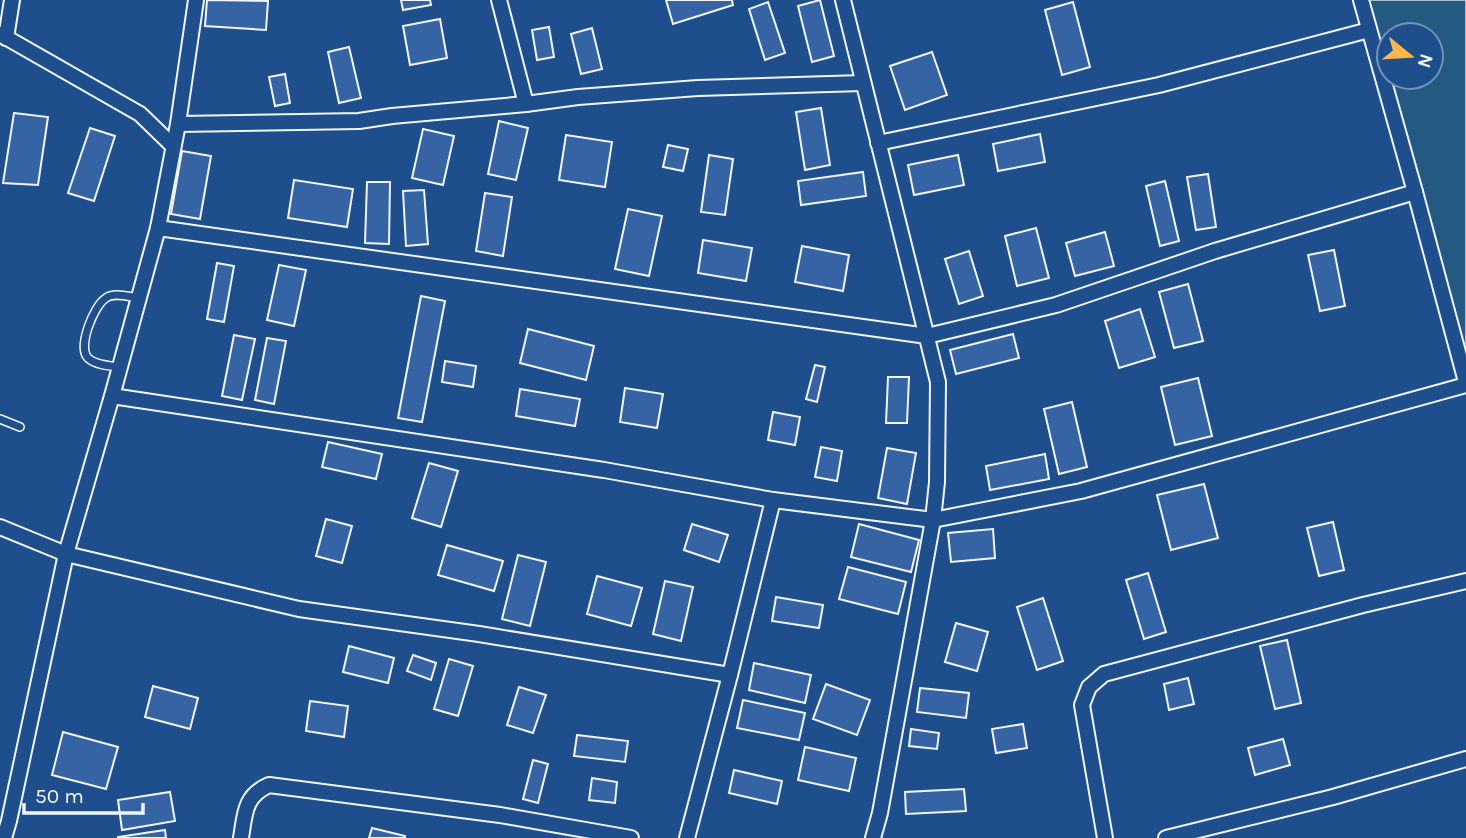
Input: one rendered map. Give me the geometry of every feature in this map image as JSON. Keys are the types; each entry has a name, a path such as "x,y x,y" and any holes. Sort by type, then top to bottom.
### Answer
{"street":[{"path":"12,0 3,36 140,114 173,145"},
{"path":"4,838 4,820 66,554 158,228 178,124 196,0"},
{"path":"499,0 526,104"},
{"path":"843,0 938,382 937,482 933,520 880,813 873,838"},
{"path":"112,396 604,470 773,500 933,520 1081,491 1466,383 1361,0"},
{"path":"878,143 1159,85 1369,30"},
{"path":"178,124 359,121 579,97 698,88 863,83"},
{"path":"158,228 927,336 1056,305 1215,251 1415,192"},
{"path":"687,838 773,500"},
{"path":"0,527 66,554 299,609 730,675"},
{"path":"1105,838 1083,705 1089,687 1104,674 1363,605 1466,581"},
{"path":"1166,838 1333,797 1466,759"},
{"path":"240,838 247,805 257,790 269,785 500,815 631,838"}],"lane":[{"path":"120,368 88,358 84,351 90,323 98,304 109,296 139,298"},
{"path":"0,419 20,428"}],"shaded area":[{"path":"1368,0 1466,0 1466,372 1392,91 1445,91 1445,21 1375,21 1375,27"}],"building":[{"path":"207,0 268,1 266,30 205,26"},
{"path":"401,0 430,0 431,5 403,10"},
{"path":"666,0 732,0 733,5 673,24"},
{"path":"820,0 834,56 812,62 798,6"},
{"path":"768,2 785,53 765,60 749,9"},
{"path":"1073,2 1090,67 1062,75 1045,10"},
{"path":"440,19 447,58 410,65 403,26"},
{"path":"549,27 554,57 537,60 532,30"},
{"path":"592,28 602,69 581,74 571,34"},
{"path":"349,47 361,98 339,103 328,52"},
{"path":"932,52 947,95 905,110 890,66"},
{"path":"285,74 290,103 275,106 269,77"},
{"path":"821,108 830,165 805,170 796,112"},
{"path":"14,113 48,117 38,185 3,183"},
{"path":"499,121 528,128 516,180 488,174"},
{"path":"90,128 115,136 94,201 68,193"},
{"path":"423,129 454,136 443,185 412,178"},
{"path":"1040,134 1045,162 998,171 993,144"},
{"path":"566,135 612,142 605,187 559,180"},
{"path":"668,145 688,149 683,171 663,167"},
{"path":"182,151 211,156 200,219 171,214"},
{"path":"709,155 733,159 725,215 701,212"},
{"path":"958,155 964,185 914,195 908,165"},
{"path":"863,172 866,196 801,205 798,181"},
{"path":"1208,174 1216,227 1196,230 1187,177"},
{"path":"294,180 353,189 347,227 288,218"},
{"path":"1165,181 1179,241 1160,246 1146,186"},
{"path":"367,182 390,182 389,244 365,243"},
{"path":"424,190 428,244 406,246 403,191"},
{"path":"485,193 512,197 503,256 476,251"},
{"path":"628,209 662,216 649,276 615,269"},
{"path":"1036,228 1049,278 1017,286 1005,236"},
{"path":"1105,232 1114,266 1075,276 1066,243"},
{"path":"703,240 752,248 746,281 698,273"},
{"path":"802,246 849,255 843,291 795,282"},
{"path":"1334,250 1345,306 1320,311 1308,255"},
{"path":"969,251 983,296 959,304 945,259"},
{"path":"217,263 234,266 224,322 207,319"},
{"path":"279,265 306,270 294,326 267,320"},
{"path":"1188,284 1203,341 1174,348 1159,292"},
{"path":"421,296 445,301 422,422 398,418"},
{"path":"1140,309 1155,357 1119,368 1105,321"},
{"path":"528,329 594,346 586,380 520,363"},
{"path":"1013,334 1019,358 956,374 950,350"},
{"path":"234,335 255,339 242,400 222,396"},
{"path":"267,338 286,341 274,404 255,400"},
{"path":"445,361 476,366 473,387 442,382"},
{"path":"815,365 825,367 817,402 806,399"},
{"path":"888,377 909,377 907,423 886,423"},
{"path":"1198,378 1212,436 1175,445 1161,387"},
{"path":"625,388 663,394 657,428 620,422"},
{"path":"520,389 580,399 575,426 516,416"},
{"path":"1072,402 1087,467 1059,474 1044,409"},
{"path":"773,412 800,417 795,445 768,440"},
{"path":"328,442 382,454 376,479 322,467"},
{"path":"821,447 842,451 837,481 815,477"},
{"path":"887,448 916,453 907,504 878,498"},
{"path":"1045,454 1049,479 990,490 986,466"},
{"path":"429,463 458,471 441,527 412,518"},
{"path":"1204,484 1218,538 1171,550 1157,495"},
{"path":"326,519 352,526 342,563 316,556"},
{"path":"1333,522 1344,570 1319,576 1307,528"},
{"path":"692,524 728,535 719,562 684,550"},
{"path":"859,524 919,540 911,572 851,557"},
{"path":"993,529 995,558 951,562 948,533"},
{"path":"447,545 503,561 494,591 438,575"},
{"path":"518,555 546,562 530,626 502,619"},
{"path":"848,567 906,582 898,614 839,599"},
{"path":"1148,573 1166,632 1144,639 1126,580"},
{"path":"597,576 642,588 631,626 587,614"},
{"path":"665,581 693,587 681,641 653,634"},
{"path":"776,597 823,605 819,628 772,621"},
{"path":"1043,598 1063,661 1037,670 1017,607"},
{"path":"956,623 988,632 977,671 945,662"},
{"path":"1287,640 1301,703 1275,709 1260,646"},
{"path":"349,646 394,658 388,683 343,672"},
{"path":"413,655 436,663 431,680 407,671"},
{"path":"449,659 473,666 458,716 434,709"},
{"path":"754,663 811,675 805,703 749,690"},
{"path":"1188,678 1194,704 1169,710 1164,684"},
{"path":"826,684 870,700 857,735 813,719"},
{"path":"153,686 198,698 190,729 145,717"},
{"path":"519,687 546,695 533,733 507,725"},
{"path":"920,688 969,693 966,718 917,712"},
{"path":"743,700 805,713 799,740 737,728"},
{"path":"310,701 348,706 344,737 306,731"},
{"path":"1023,724 1027,748 996,753 992,729"},
{"path":"911,729 939,733 937,749 909,746"},
{"path":"63,732 118,747 106,789 52,775"},
{"path":"577,735 628,741 625,762 574,756"},
{"path":"1283,739 1290,765 1255,775 1248,748"},
{"path":"805,747 856,758 849,791 798,780"},
{"path":"533,760 548,764 538,803 523,799"},
{"path":"734,770 782,781 777,804 729,793"},
{"path":"592,778 617,782 615,803 589,800"},
{"path":"964,789 966,811 906,814 905,792"},
{"path":"170,792 175,821 122,830 118,800"},
{"path":"372,828 405,836 405,838 369,838"},
{"path":"165,830 166,838 118,838 118,837"}]}
